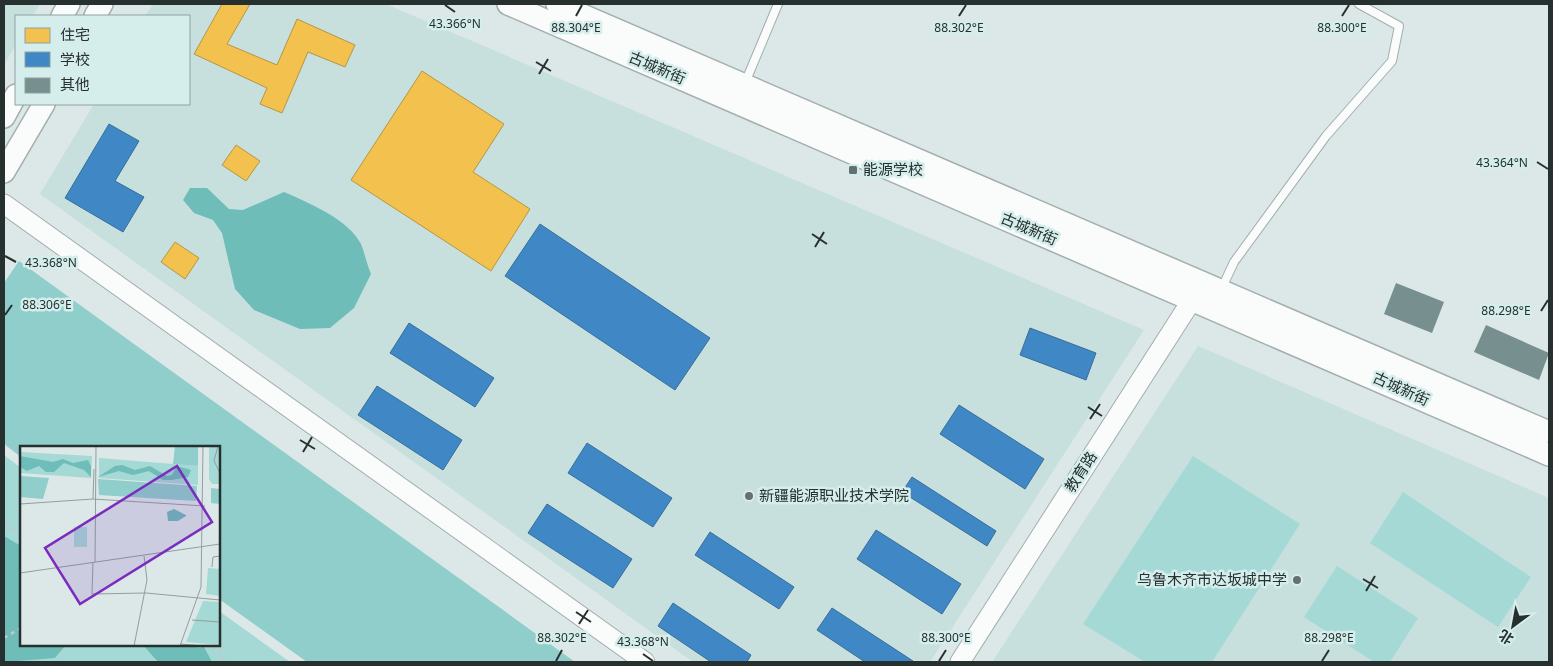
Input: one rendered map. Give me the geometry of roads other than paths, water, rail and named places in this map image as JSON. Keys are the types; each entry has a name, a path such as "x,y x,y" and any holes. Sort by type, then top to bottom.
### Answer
{"main road":[{"path":"63,15 69,4"},
{"path":"96,15 102,4"},
{"name":"古城新街","path":"508,4 740,93 1206,291 1549,432"},
{"name":"古城新街","path":"557,4 740,93"},
{"path":"4,116 15,97"},
{"path":"4,172 43,105"},
{"name":"古城新街","path":"1206,291 1549,454"}],"street":[{"path":"4,204 645,662"},
{"name":"教育路","path":"960,662 1206,291"}],"lane":[{"path":"740,93 778,4"},
{"path":"1206,291 1234,262 1314,152 1392,61 1399,26 1359,4"}],"place":[{"name":"能源学校","path":"853,170"},
{"name":"新疆能源职业技术学院","path":"749,496"},
{"name":"乌鲁木齐市达坂城中学","path":"1297,580"}]}
